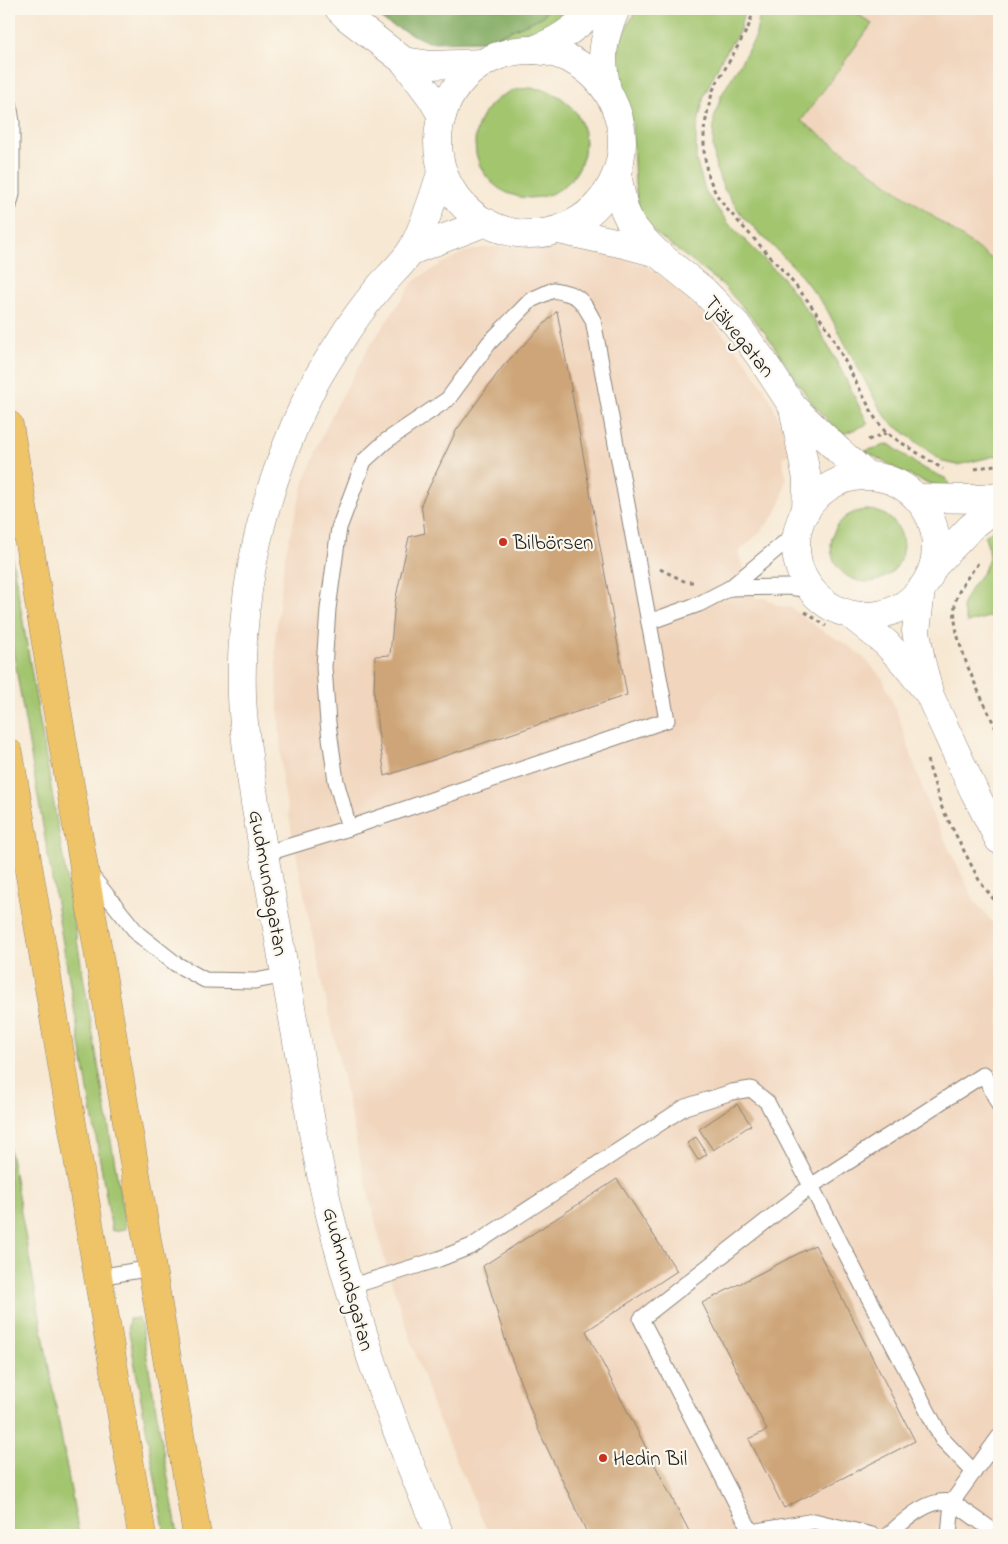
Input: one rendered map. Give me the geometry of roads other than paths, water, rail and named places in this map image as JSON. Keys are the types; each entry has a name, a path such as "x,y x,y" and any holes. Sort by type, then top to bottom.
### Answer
{"highway":[{"path":"9,425 196,1535"},
{"path":"9,753 142,1535"},
{"path":"189,1493 206,1535"}],"street":[{"path":"339,9 404,61 431,96 442,116"},
{"path":"533,50 551,44 568,34 597,9"},
{"path":"607,90 593,74 575,61 554,53 533,50 516,51 483,63 465,77 451,95 442,116 438,143 442,170 450,189 463,206 479,219 498,229 518,234 539,234 559,230 578,221 595,209 608,193 617,174 623,146 619,117 607,90 602,68 602,53 607,29 616,9"},
{"path":"404,61 431,65 483,63"},
{"name":"Gudmundsgatan","path":"440,1535 390,1416 349,1288 330,1218 264,854 248,752 242,696 242,654 245,603 254,550 268,497 287,444 310,390 346,331 375,292 411,251 442,170"},
{"name":"Tjälvegatan","path":"617,174 624,209 631,224 658,253 704,290 736,324 761,358 792,407 866,475"},
{"name":"Gudmundsgatan","path":"411,251 486,222"},
{"name":"Tjälvegatan","path":"559,230 658,253"},
{"name":"Tjälvegatan","path":"792,407 807,479 801,521"},
{"path":"930,696 886,643 840,621 829,606 806,600 796,552 801,521 821,492 842,480 866,475 885,478 903,486 918,498 931,518 937,542 934,566"},
{"path":"918,498 962,499 999,497"},
{"path":"840,621 877,616 902,608 921,590 934,566 971,527 999,505"},
{"path":"921,590 916,631 930,696 999,840"}],"lane":[{"path":"9,103 12,122 12,194 9,206"},
{"path":"264,854 349,828 667,720 593,320 583,303 571,293 553,290 531,300 489,343 448,399 386,441 364,461 339,528 328,609 324,667 328,723 336,781 349,828"},
{"path":"649,622 699,604 730,588 801,521"},
{"path":"730,588 777,586 806,600"},
{"path":"83,867 138,934 176,964 205,980 255,981 286,975"},
{"path":"872,1535 814,1521 751,1532 641,1318 811,1186 984,1074 999,1105"},
{"path":"349,1288 472,1246 685,1107 732,1092 751,1089 767,1102 942,1439 974,1472"},
{"path":"98,1277 152,1268"},
{"path":"949,1535 952,1502 999,1437"},
{"path":"888,1535 906,1518 934,1502 952,1502 999,1535"}],"place":[{"name":"Bilbörsen","path":"503,542"},
{"name":"Hedin Bil","path":"603,1458"}]}
